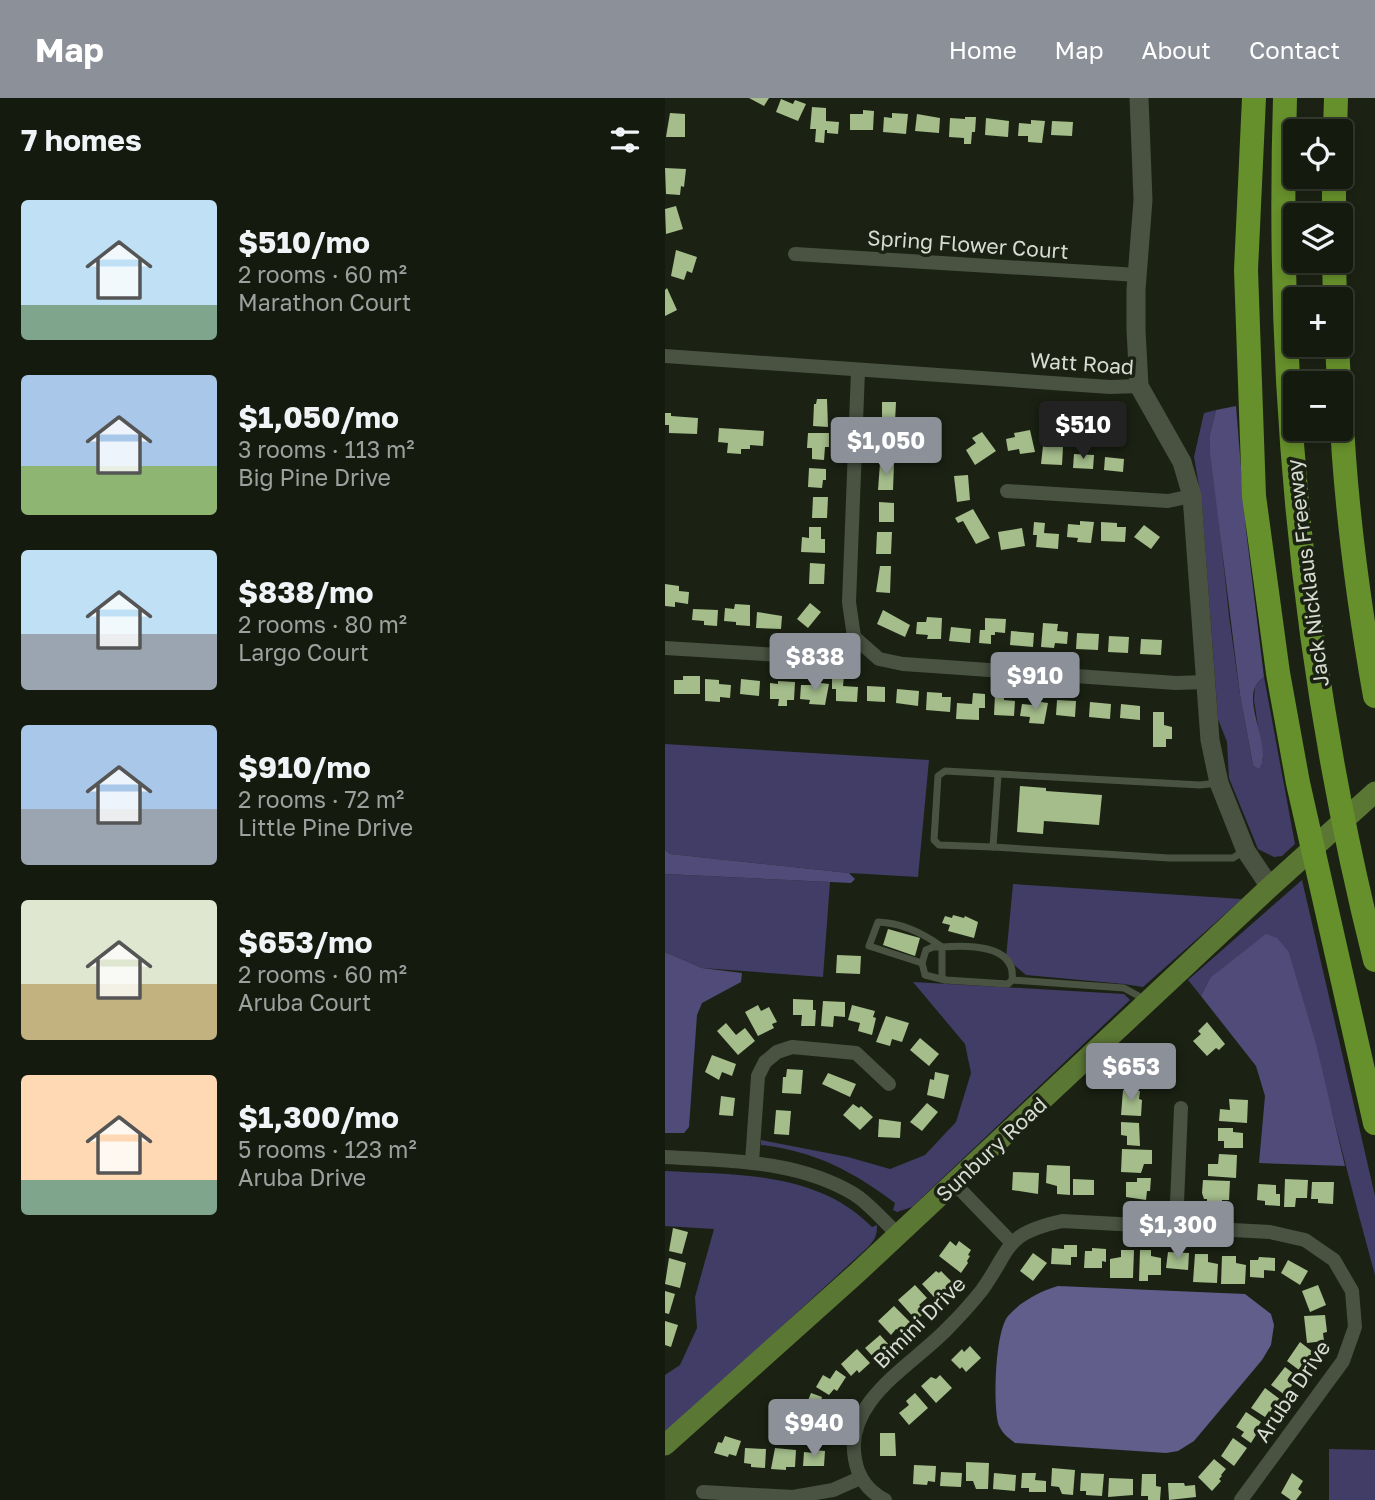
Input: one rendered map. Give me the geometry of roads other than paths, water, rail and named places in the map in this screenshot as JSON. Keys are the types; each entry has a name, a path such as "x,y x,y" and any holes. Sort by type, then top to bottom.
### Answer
{"highway":[{"path":"1254,98 1246,270 1254,496 1278,673 1298,783 1375,1123"},
{"name":"Jack Nicklaus Freeway","path":"1285,98 1283,272 1291,436 1312,632 1330,750 1375,960"},
{"path":"1335,119 1336,98"},
{"path":"1344,441 1362,623 1375,696"}],"main road":[{"name":"Sunbury Road","path":"665,1445 954,1183 1375,792"}],"street":[{"path":"1139,98 1143,200 1136,330 1139,386"},
{"name":"Spring Flower Court","path":"795,254 1138,275"},
{"name":"Watt Road","path":"665,356 1110,387 1139,386 1182,462 1192,496 1210,740 1219,783 1246,850 1270,887"},
{"path":"858,371 849,602 854,636 879,659 903,664 1175,683 1206,682"},
{"path":"1007,491 1168,500 1192,496"},
{"path":"665,648 779,655 818,652 854,636"},
{"path":"752,1162 758,1076 765,1062 777,1052 792,1048 856,1054 889,1084"},
{"path":"1176,1227 1181,1108"},
{"path":"665,1157 752,1162 815,1175 856,1195 898,1234"},
{"path":"954,1183 1011,1242"},
{"name":"Aruba Drive","path":"1011,1242 1035,1227 1062,1221 1271,1232 1305,1240 1334,1260 1352,1291 1355,1327 1343,1361 1241,1500"},
{"name":"Bimini Drive","path":"860,1478 853,1447 857,1420 887,1383 944,1331 981,1291 1011,1242"},
{"path":"703,1492 793,1497 834,1490 860,1478 875,1495 885,1500"}],"lane":[{"path":"1219,783 1200,785 945,771 938,776 934,840 939,845 1217,858 1233,858 1246,850"},
{"path":"993,847 998,775"},
{"path":"922,963 869,946 878,922 891,922 923,933 942,947"},
{"path":"960,945 989,948 1010,964 1012,980 1008,984 944,980 925,975 922,963 926,950 942,947 960,945"},
{"path":"942,947 941,977 944,980"},
{"path":"1012,980 1124,988 1148,1001"}]}
